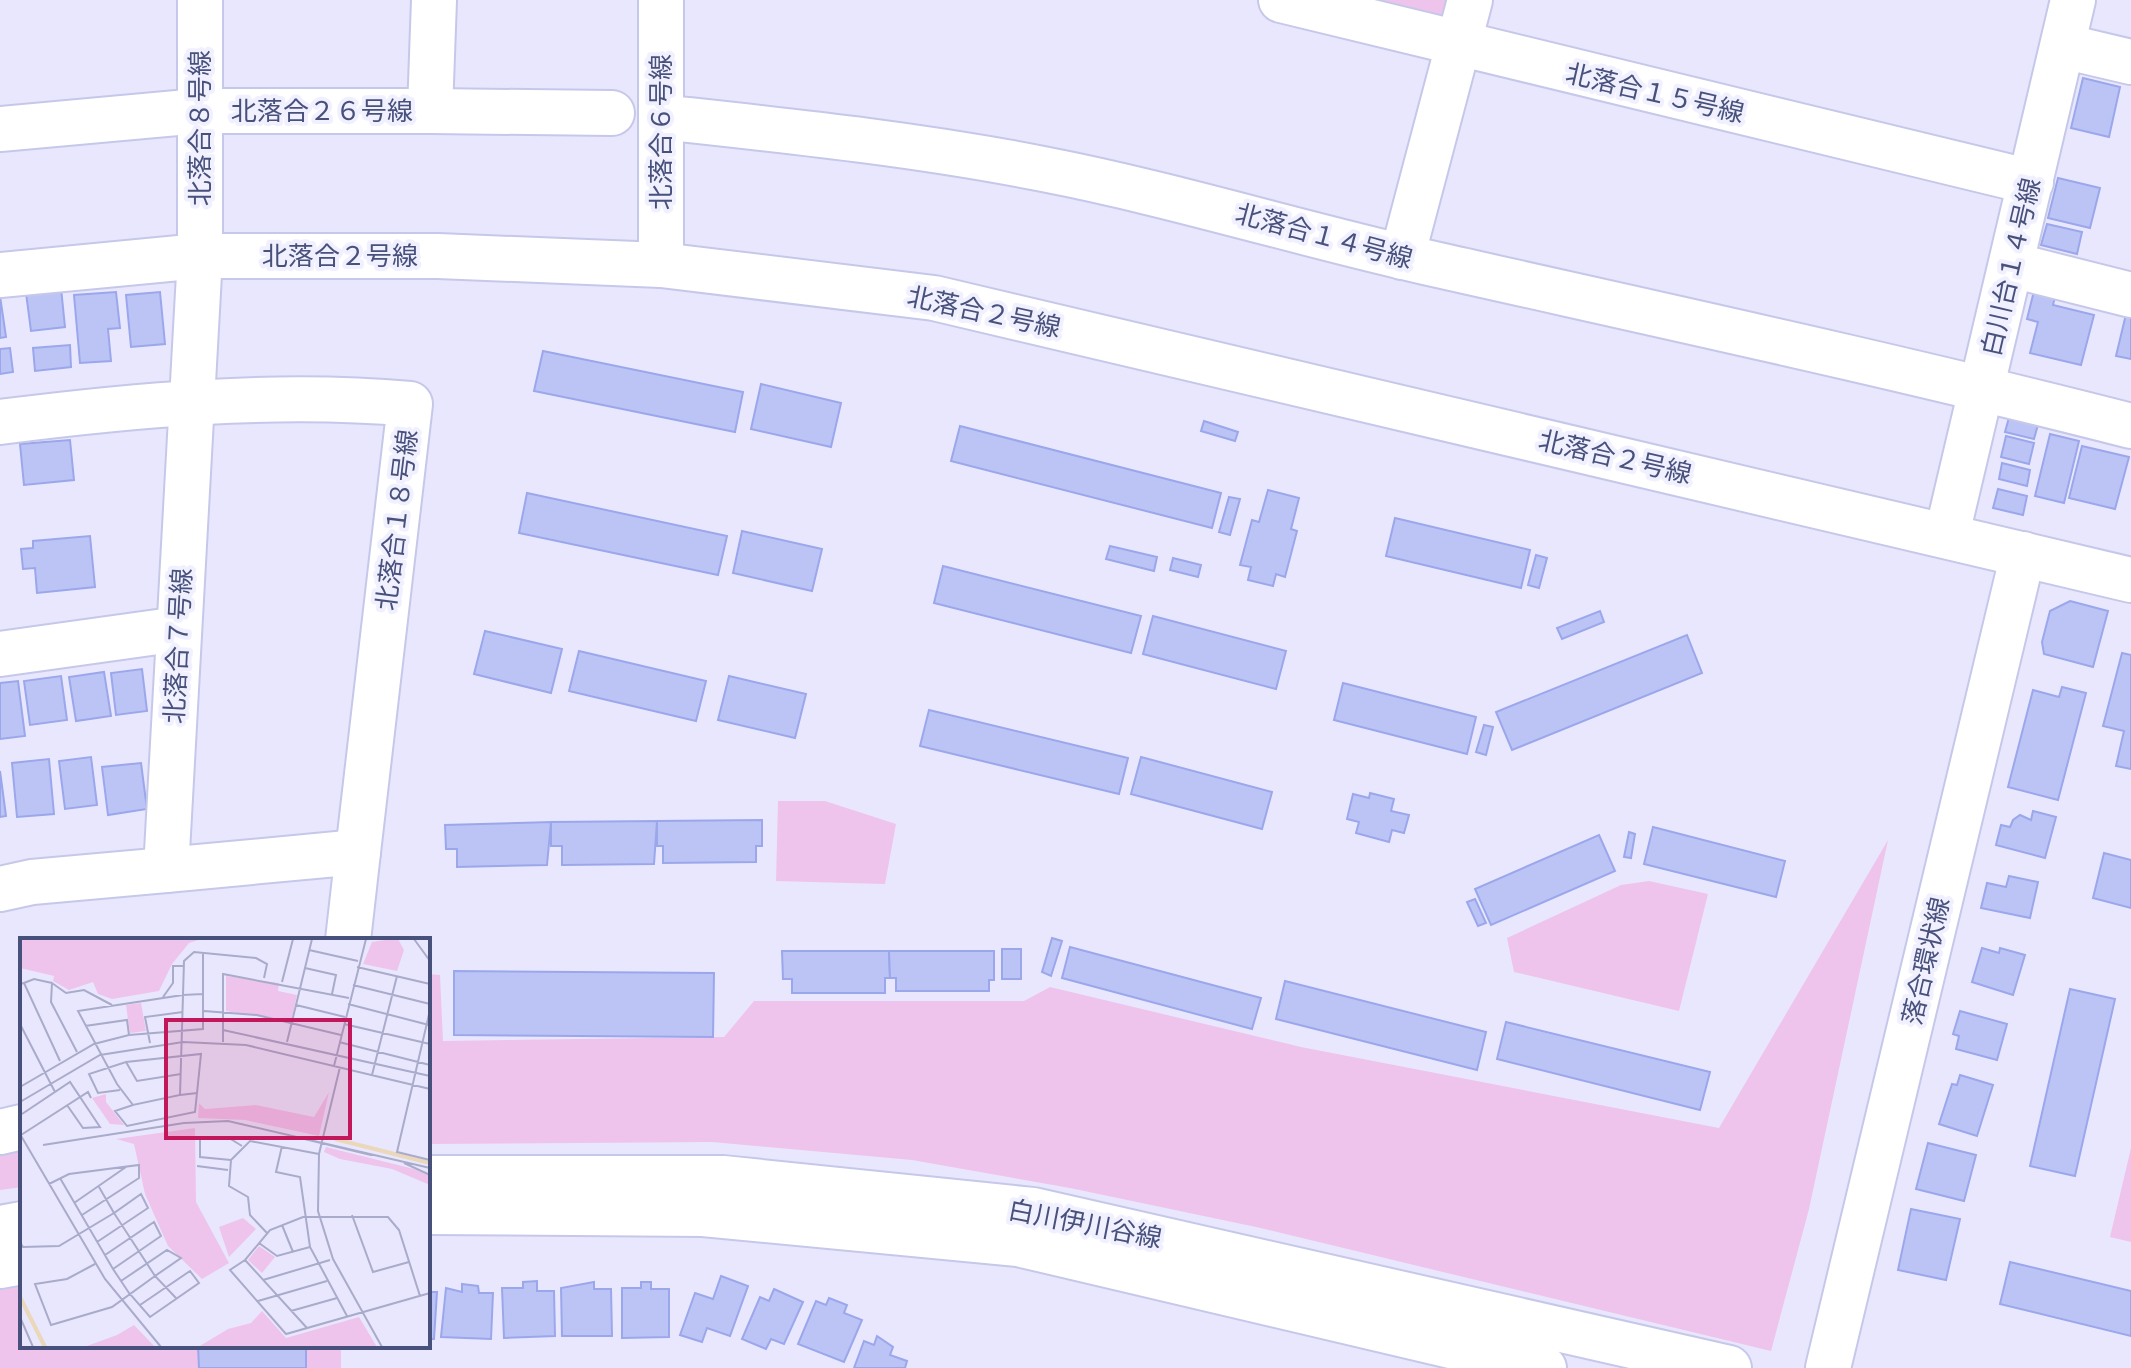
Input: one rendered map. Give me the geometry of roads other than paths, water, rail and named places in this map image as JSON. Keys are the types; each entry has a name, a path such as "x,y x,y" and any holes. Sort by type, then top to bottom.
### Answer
{"street":[{"name":"北落合８号線","path":"200,0 200,256"},
{"name":"北落合２６号線","path":"0,129 199,111 430,111 434,0"},
{"name":"北落合６号線","path":"661,0 661,265"},
{"name":"北落合１５号線","path":"1281,0 1458,46 2031,182"},
{"path":"1402,257 1470,0"},
{"name":"白川台１４号線","path":"1947,534 2073,0"},
{"path":"2063,46 2131,62"},
{"path":"430,111 612,113"},
{"name":"北落合１４号線","path":"661,117 879,141 1042,169 1193,201 1402,257 1982,388 2131,426"},
{"name":"北落合２号線","path":"0,275 200,256 438,256 661,265 934,298 1947,534 2131,580"},
{"name":"北落合７号線","path":"166,870 200,256"},
{"path":"2012,265 2131,295"},
{"name":"北落合１８号線","path":"0,422 191,403 375,401 410,404 358,852"},
{"name":"落合環状線","path":"1833,1348 2023,554"},
{"path":"0,654 179,629"},
{"path":"0,889 32,882 358,852 348,938"},
{"path":"0,1132 20,1127"},
{"name":"白川伊川谷線","path":"430,1178 723,1178 1033,1210 1729,1368"},
{"name":"白川伊川谷線","path":"430,1212 703,1214 1018,1244 1544,1368"},
{"path":"0,1228 20,1224"},
{"path":"0,1266 20,1262"}]}
